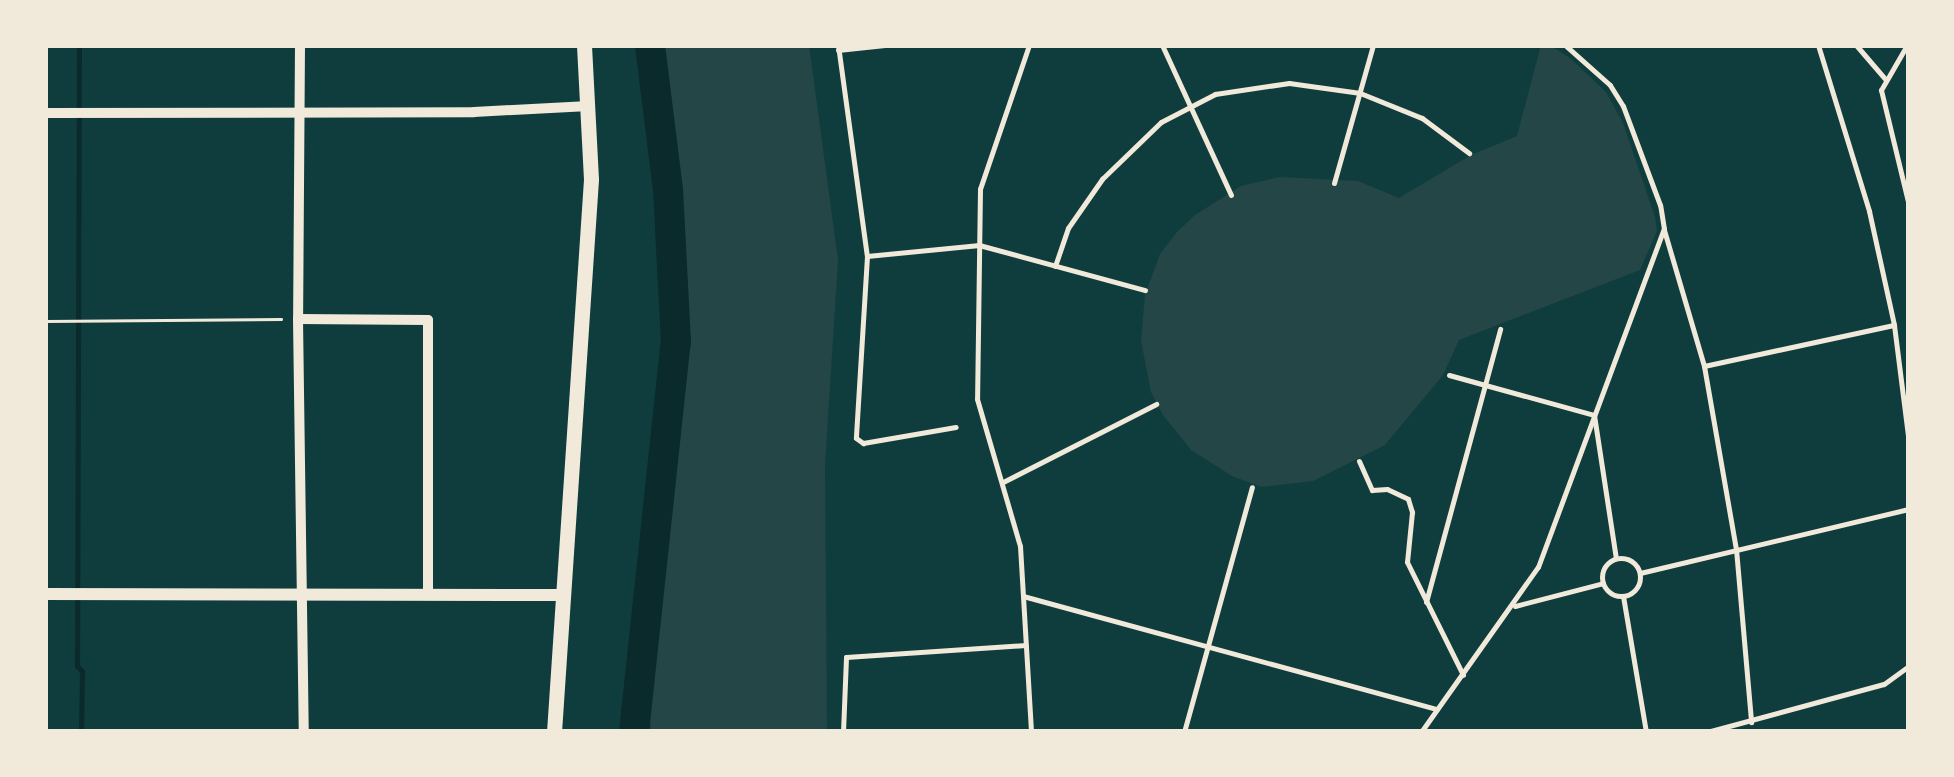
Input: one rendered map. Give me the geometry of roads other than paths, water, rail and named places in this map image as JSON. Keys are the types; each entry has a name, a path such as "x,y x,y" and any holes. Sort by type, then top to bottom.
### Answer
{"highway":[{"path":"554,732 592,179 584,45"}],"street":[{"path":"300,45 298,319 304,732"},
{"path":"45,113 474,112 589,106"},
{"path":"298,319 428,320 428,594"},
{"path":"45,594 561,595"}],"lane":[{"path":"885,45 838,47 867,256 856,438 863,443 956,427"},
{"path":"1162,45 1231,195"},
{"path":"1334,183 1373,45"},
{"path":"1565,45 1610,85 1623,106 1660,205 1704,366 1736,549 1751,722"},
{"path":"1577,54 1584,45"},
{"path":"1818,45 1869,210 1894,325 1909,444"},
{"path":"1856,45 1886,80"},
{"path":"1906,45 1881,90 1909,206"},
{"path":"1026,46 980,189 977,400 1020,546 1031,732"},
{"path":"1056,266 1068,228 1102,179 1140,139 1190,105 1239,88 1289,83 1360,93 1422,118 1469,153"},
{"path":"1422,732 1538,567 1664,230"},
{"path":"867,256 980,245 1145,290"},
{"path":"1704,366 1894,325"},
{"path":"1426,602 1500,330"},
{"path":"1449,375 1594,415"},
{"path":"1002,483 1156,404"},
{"path":"1594,415 1616,558"},
{"path":"1360,461 1372,490 1386,489 1408,499 1412,512 1407,562 1462,675"},
{"path":"1184,732 1252,486"},
{"path":"1640,573 1909,509"},
{"path":"1616,558 1633,562 1640,573 1638,588 1624,596 1610,593 1603,583 1606,566 1616,558"},
{"path":"1514,606 1603,583"},
{"path":"1023,596 1437,709"},
{"path":"1624,596 1646,732"},
{"path":"843,732 846,657 1026,645"},
{"path":"1707,732 1884,684 1909,666"}],"waterway":[{"path":"79,45 77,666 82,671 81,732"},
{"path":"105,45 118,45"},
{"path":"634,732 676,342 668,190 650,45"}]}
